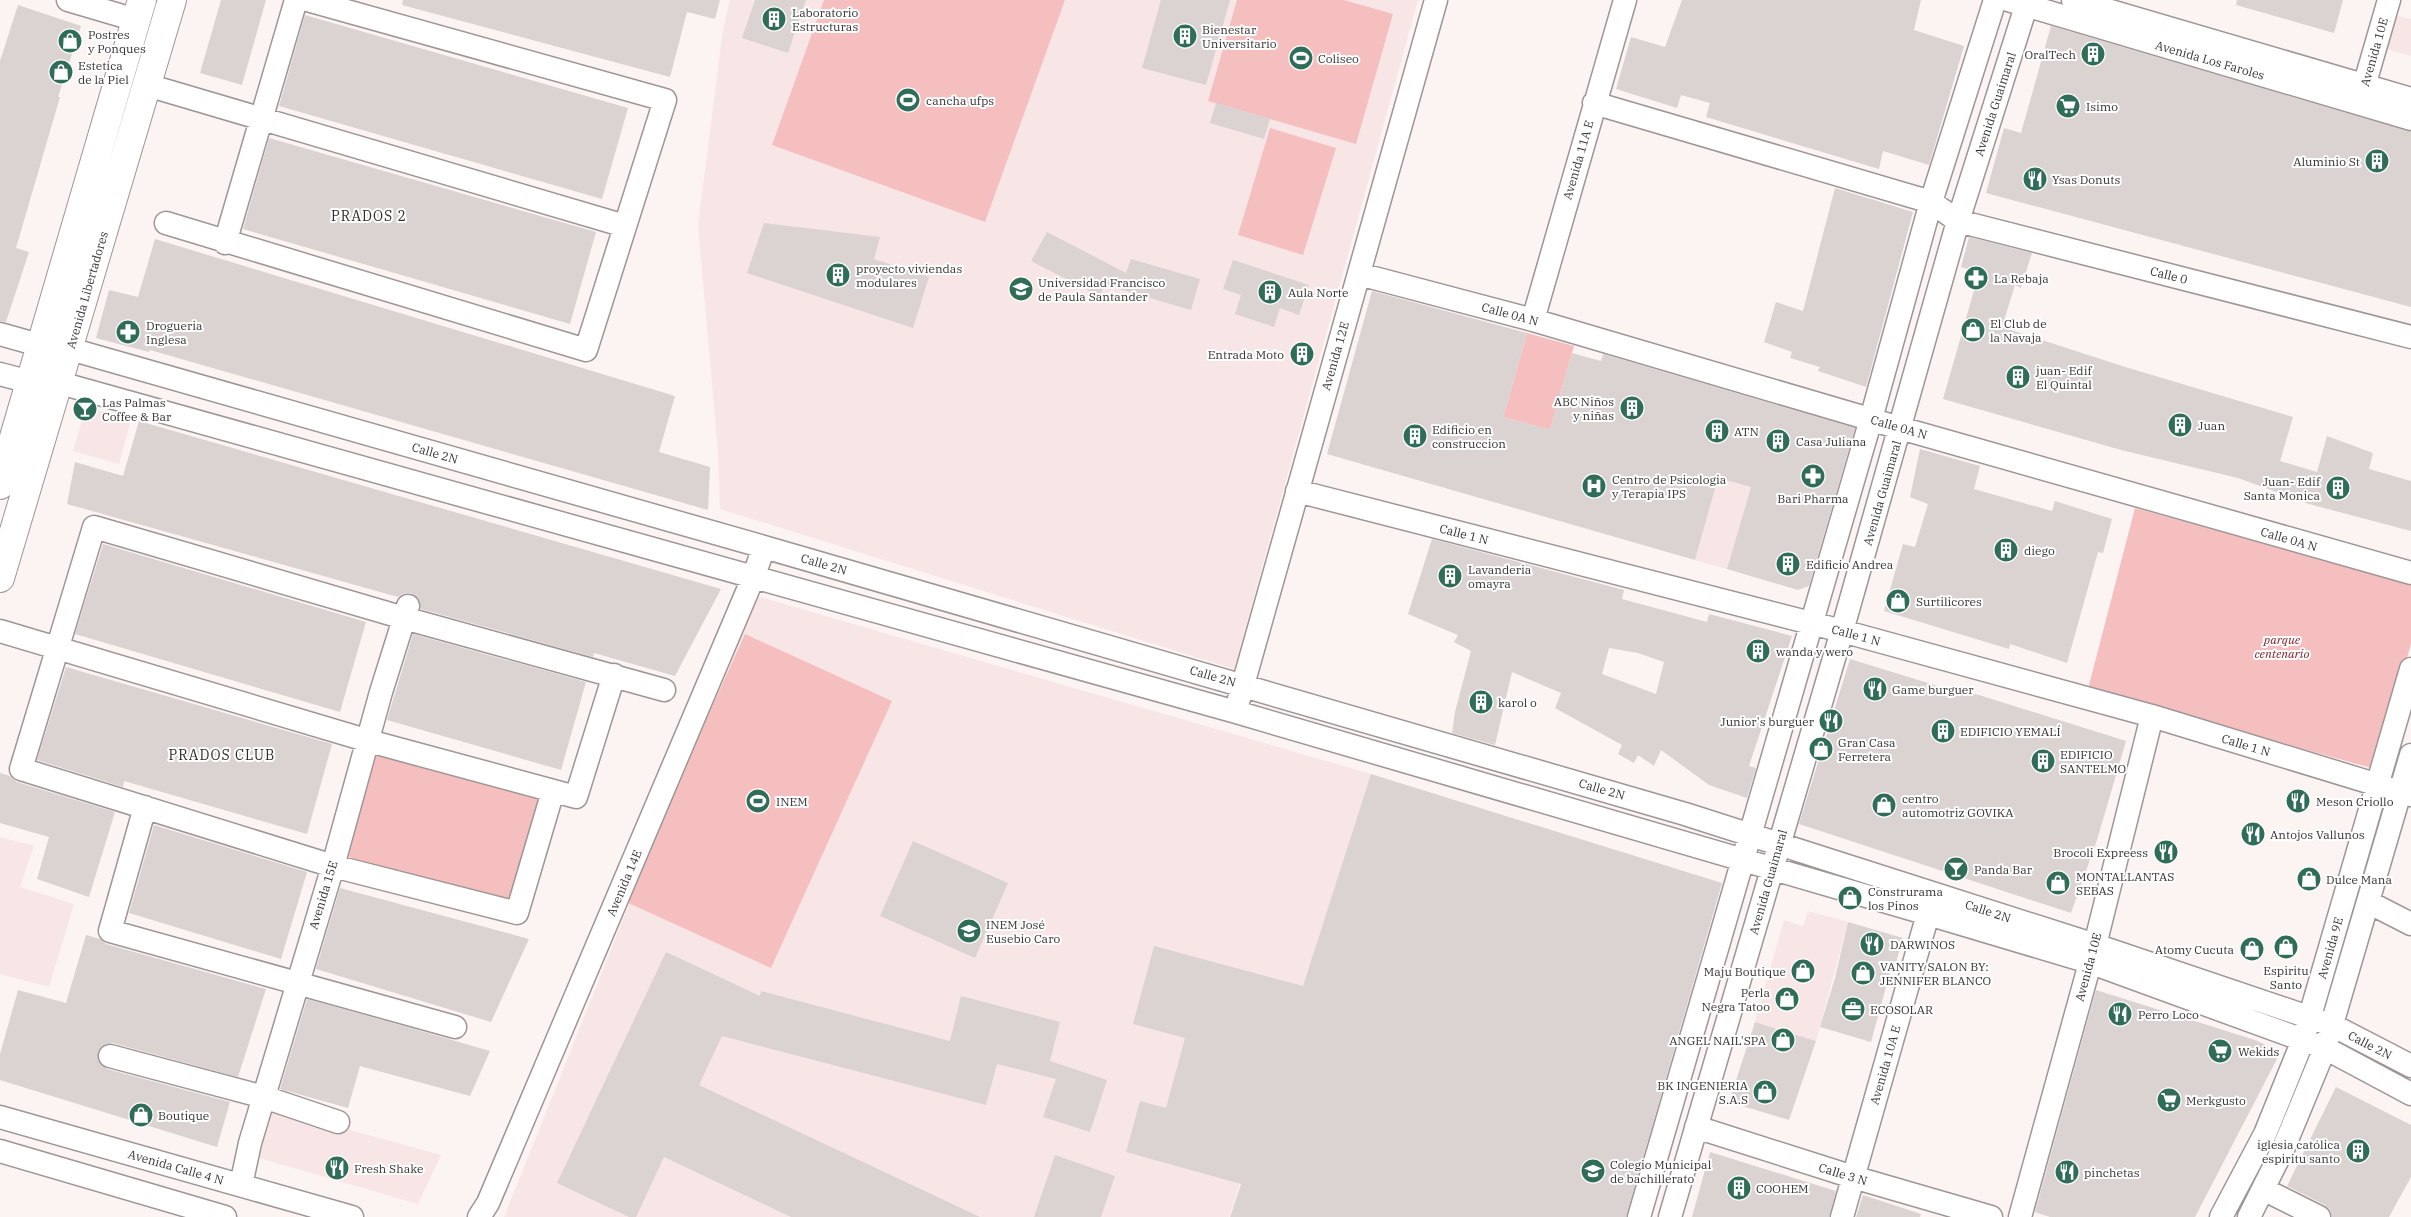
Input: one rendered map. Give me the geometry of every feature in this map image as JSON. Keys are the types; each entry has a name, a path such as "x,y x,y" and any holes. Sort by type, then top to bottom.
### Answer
{"main road":[{"name":"Avenida Libertadores","path":"0,578 70,349 172,0"},
{"path":"0,485 39,345 139,10"}],"street":[{"path":"68,0 139,10"},
{"path":"225,242 296,0"},
{"path":"166,223 586,350 665,100 307,0"},
{"name":"Avenida 12E","path":"1236,712 1242,685 1436,0"},
{"name":"Avenida 11A E","path":"1533,320 1624,0"},
{"path":"1639,1217 1741,860 1871,419 1931,202 1995,0"},
{"name":"Avenida Los Faroles","path":"2073,0 2362,95 2411,119"},
{"name":"Avenida 10E","path":"2362,95 2388,0"},
{"name":"Avenida Los Faroles","path":"2021,2 2362,95 2411,99"},
{"name":"Avenida Guaimaral","path":"1670,1217 1842,631 2021,2"},
{"path":"147,85 625,226"},
{"name":"Calle 0","path":"1594,103 1931,202 1958,221 2411,337"},
{"name":"Calle 0A N","path":"1359,274 1533,320 1900,428 2411,573"},
{"name":"Calle 2N","path":"0,334 39,345 70,349 367,433 1242,685 1780,843 2092,954 2325,1048 2411,1094"},
{"name":"Calle 2N","path":"0,374 30,382 60,382 601,536 1236,712 1928,914 2092,954 2310,1017 2332,1025 2411,1066"},
{"path":"357,465 367,433"},
{"name":"Calle 1 N","path":"1297,491 1842,631 2152,716 2406,793"},
{"path":"601,536 610,504"},
{"path":"553,791 517,913 333,866 21,769 94,526 406,612 664,690"},
{"name":"Avenida 14E","path":"479,1217 488,1203 753,578 764,547"},
{"name":"Avenida 15E","path":"241,1185 264,1097 299,984 311,934 333,866 345,817 406,612"},
{"path":"0,631 369,741 576,797 614,675"},
{"name":"Avenida 9E","path":"2222,1217 2265,1134 2303,1040 2411,669"},
{"name":"Avenida 10E","path":"2020,1217 2092,954 2152,716"},
{"name":"Avenida 9E","path":"2248,1217 2284,1147 2325,1048 2368,902 2406,793 2411,755"},
{"path":"144,807 110,930 455,1027"},
{"path":"2368,902 2411,924"},
{"name":"Avenida 10A E","path":"1842,1217 1928,914"},
{"path":"110,1056 264,1097 338,1122"},
{"name":"Avenida Calle 4 N","path":"0,1116 352,1217"},
{"name":"Calle 3 N","path":"1696,1127 1853,1177 1991,1217"},
{"path":"0,1151 225,1217"},
{"path":"2263,1189 2319,1217"}],"shaded area":[{"name":"Universidad Francisco de Paula Santander","path":"730,0 1418,0 1234,669 720,509 718,452 698,225 723,29"},
{"path":"2394,15 2411,19 2411,56 2384,48"},
{"path":"86,407 131,420 119,464 73,451"},
{"path":"1718,478 1751,487 1727,569 1695,560"},
{"name":"INEM José Eusebio Caro","path":"753,595 1371,774 1229,1217 504,1217"},
{"path":"0,837 34,846 20,887 74,904 49,987 0,974"},
{"path":"1808,911 1848,922 1816,1041 1755,1022 1784,920 1803,926"},
{"path":"252,1103 441,1155 418,1204 238,1152"}],"green space":[{"name":"cancha ufps","path":"824,0 1065,0 985,222 772,145"},
{"name":"Coliseo","path":"1237,0 1344,0 1393,14 1356,144 1208,101"},
{"path":"1270,128 1336,148 1303,255 1238,235"},
{"path":"1527,333 1574,346 1550,430 1503,417"},
{"name":"parque centenario","path":"2135,508 2411,584 2411,644 2375,769 2088,689"},
{"name":"INEM","path":"745,634 892,701 771,968 624,901"},
{"path":"355,741 549,797 515,906 325,850"}],"building":[{"path":"221,0 266,0 242,85 200,73"},
{"path":"403,0 720,0 715,19 687,12 670,77 402,5"},
{"name":"Laboratorio Estructuras","path":"755,0 806,0 788,53 742,38"},
{"name":"Bienestar Universitario","path":"1161,0 1230,0 1206,85 1142,68"},
{"path":"1682,0 1921,0 1914,30 1964,46 1929,165 1883,151 1879,169 1706,117 1710,103 1681,95 1677,108 1616,89 1631,37 1665,47"},
{"path":"2237,0 2343,0 2334,33 2236,5"},
{"path":"18,5 81,26 58,97 60,97 16,248 29,252 6,322 0,321 0,61"},
{"path":"305,15 628,108 602,199 279,106"},
{"path":"2051,26 2411,132 2411,307 1986,193 2004,128 2021,133"},
{"path":"1216,103 1270,119 1264,139 1210,123"},
{"path":"269,138 596,232 570,324 243,229"},
{"path":"1835,188 1913,212 1866,387 1818,371 1820,367 1790,358 1792,352 1764,342 1776,302 1803,311"},
{"name":"proyecto viviendas modulares","path":"764,223 880,237 874,259 929,277 913,328 747,273"},
{"path":"1047,232 1126,273 1131,259 1200,279 1191,310 1105,285 1099,296 1031,261"},
{"path":"1969,237 2032,253 2021,288 2015,285 2002,327 2122,366 2293,417 2280,461 2317,472 2327,436 2373,453 2369,469 2411,481 2411,531 2309,504 2238,478 2121,450 1943,399 1979,273 1961,267"},
{"path":"155,239 675,396 659,452 710,467 708,510 150,350 149,352 96,338 109,290 138,297"},
{"name":"Aula Norte","path":"1233,260 1309,285 1299,315 1280,308 1274,327 1235,314 1241,295 1223,289"},
{"path":"1372,291 1527,333 1503,417 1550,430 1572,353 1601,361 1603,354 1855,428 1809,586 1798,590 1727,569 1751,487 1718,478 1695,560 1327,454"},
{"path":"139,421 721,589 675,676 594,653 593,657 421,609 418,598 411,593 405,593 398,597 67,504 75,462 123,476"},
{"path":"1920,449 1980,466 1974,489 2052,511 2055,501 2112,519 2103,553 2098,552 2067,663 2010,644 2009,649 1884,611 1903,544 1915,547 1928,504 1910,497"},
{"path":"1432,539 1624,590 1622,599 1707,622 1709,614 1792,636 1749,766 1756,768 1747,798 1709,785 1661,750 1654,766 1638,755 1634,763 1618,754 1622,745 1555,708 1561,693 1512,672 1495,745 1452,733 1455,712 1471,651 1454,642 1458,635 1408,614","holes":["1609,648 1638,653 1664,662 1656,694 1602,674"]},
{"path":"103,544 366,622 340,712 75,634"},
{"path":"413,634 586,682 561,770 387,720"},
{"path":"1850,659 1941,687 1979,695 2126,741 2097,840 2071,913 1799,824"},
{"path":"66,667 332,744 307,834 124,781 123,787 37,760"},
{"path":"0,773 10,776 17,782 115,812 89,897 37,879 49,837 0,823"},
{"path":"1371,774 1722,883 1626,1217 1230,1217 1241,1184 1126,1152 1140,1101 1166,1108 1185,1038 1133,1024 1154,946 1303,986"},
{"path":"154,825 307,872 281,959 129,913"},
{"path":"913,841 1008,883 975,958 880,916"},
{"path":"340,888 529,939 491,1022 316,969"},
{"path":"1848,922 1903,938 1895,966 1892,965 1871,1042 1820,1027 1835,978"},
{"path":"86,935 100,939 106,944 266,989 238,1077 113,1043 106,1044 98,1052 98,1060 107,1069 230,1102 217,1147 0,1080 0,1054 18,990 66,1003"},
{"path":"666,952 760,996 761,991 950,1041 961,996 1060,1022 1050,1061 1107,1080 1090,1132 1043,1117 1056,1079 997,1064 986,1105 722,1036 699,1085 980,1217 791,1217 664,1157 636,1217 629,1217 557,1183"},
{"path":"2096,990 2255,1040 2264,1044 2278,1057 2195,1217 2050,1217 2035,1212"},
{"path":"307,999 490,1051 470,1096 360,1066 348,1108 280,1089"},
{"path":"1755,1022 1816,1041 1789,1120 1729,1102"},
{"name":"iglesia católica espiritu santo","path":"2336,1087 2411,1125 2411,1177 2389,1217 2332,1217 2330,1210 2325,1205 2287,1186"},
{"name":"COOHEM","path":"1710,1152 1836,1191 1829,1217 1692,1217"},
{"path":"1055,1155 1115,1176 1101,1217 1034,1217"},
{"path":"1863,1195 1921,1214 1920,1217 1856,1217"}],"place":[{"name":"Laboratorio Estructuras","path":"774,19"},
{"name":"Bienestar Universitario","path":"1185,36"},
{"name":"Postres y Ponques","path":"70,41"},
{"name":"OralTech","path":"2093,54"},
{"name":"Coliseo","path":"1301,58"},
{"name":"Estetica de la Piel","path":"61,72"},
{"name":"cancha ufps","path":"908,100"},
{"name":"Isimo","path":"2068,106"},
{"name":"Aluminio St","path":"2377,161"},
{"name":"Ysas Donuts","path":"2035,179"},
{"name":"proyecto viviendas modulares","path":"838,275"},
{"name":"La Rebaja","path":"1976,278"},
{"name":"Universidad Francisco de Paula Santander","path":"1021,289"},
{"name":"Aula Norte","path":"1270,292"},
{"name":"El Club de la Navaja","path":"1973,330"},
{"name":"Drogueria Inglesa","path":"128,332"},
{"name":"Entrada Moto","path":"1302,354"},
{"name":"juan- Edif El Quintal","path":"2018,377"},
{"name":"ABC Niños y niñas","path":"1632,408"},
{"name":"Las Palmas Coffee & Bar","path":"85,409"},
{"name":"Juan","path":"2180,425"},
{"name":"ATN","path":"1717,431"},
{"name":"Edificio en construccion","path":"1415,436"},
{"name":"Casa Juliana","path":"1778,441"},
{"name":"Bari Pharma","path":"1813,476"},
{"name":"Centro de Psicologia y Terapia IPS","path":"1594,486"},
{"name":"Juan- Edif Santa Monica","path":"2338,488"},
{"name":"diego","path":"2006,550"},
{"name":"Edificio Andrea","path":"1788,564"},
{"name":"Lavanderia omayra","path":"1450,576"},
{"name":"Surtilicores","path":"1898,601"},
{"name":"wanda y wero","path":"1758,651"},
{"name":"Game burguer","path":"1875,689"},
{"name":"karol o","path":"1481,702"},
{"name":"Junior's burguer","path":"1831,721"},
{"name":"EDIFICIO YEMALÍ","path":"1943,731"},
{"name":"Gran Casa Ferretera","path":"1821,749"},
{"name":"EDIFICIO SANTELMO","path":"2043,761"},
{"name":"INEM","path":"758,801"},
{"name":"Meson Criollo","path":"2298,801"},
{"name":"centro automotriz GOVIKA","path":"1884,805"},
{"name":"Antojos Vallunos","path":"2253,834"},
{"name":"Brocoli Expreess","path":"2166,852"},
{"name":"Panda Bar","path":"1956,869"},
{"name":"Dulce Mana","path":"2309,879"},
{"name":"MONTALLANTAS SEBAS","path":"2058,883"},
{"name":"Construrama los Pinos","path":"1850,898"},
{"name":"INEM José Eusebio Caro","path":"969,931"},
{"name":"DARWINOS","path":"1872,944"},
{"name":"Espiritu Santo","path":"2286,947"},
{"name":"Atomy Cucuta","path":"2252,949"},
{"name":"Maju Boutique","path":"1803,971"},
{"name":"VANITY SALON BY: JENNIFER BLANCO","path":"1863,973"},
{"name":"Perla Negra Tatoo","path":"1787,999"},
{"name":"ECOSOLAR","path":"1853,1009"},
{"name":"Perro Loco","path":"2120,1014"},
{"name":"ANGEL NAIL'SPA","path":"1783,1040"},
{"name":"Wekids","path":"2220,1051"},
{"name":"BK INGENIERIA S.A.S","path":"1765,1092"},
{"name":"Merkgusto","path":"2169,1100"},
{"name":"Boutique","path":"141,1115"},
{"name":"iglesia católica espiritu santo","path":"2358,1151"},
{"name":"Fresh Shake","path":"337,1168"},
{"name":"Colegio Municipal de bachillerato","path":"1593,1171"},
{"name":"pinchetas","path":"2067,1172"},
{"name":"COOHEM","path":"1739,1188"}],"district":[{"name":"PRADOS 2","path":"369,216"},
{"name":"PRADOS CLUB","path":"222,755"}]}
